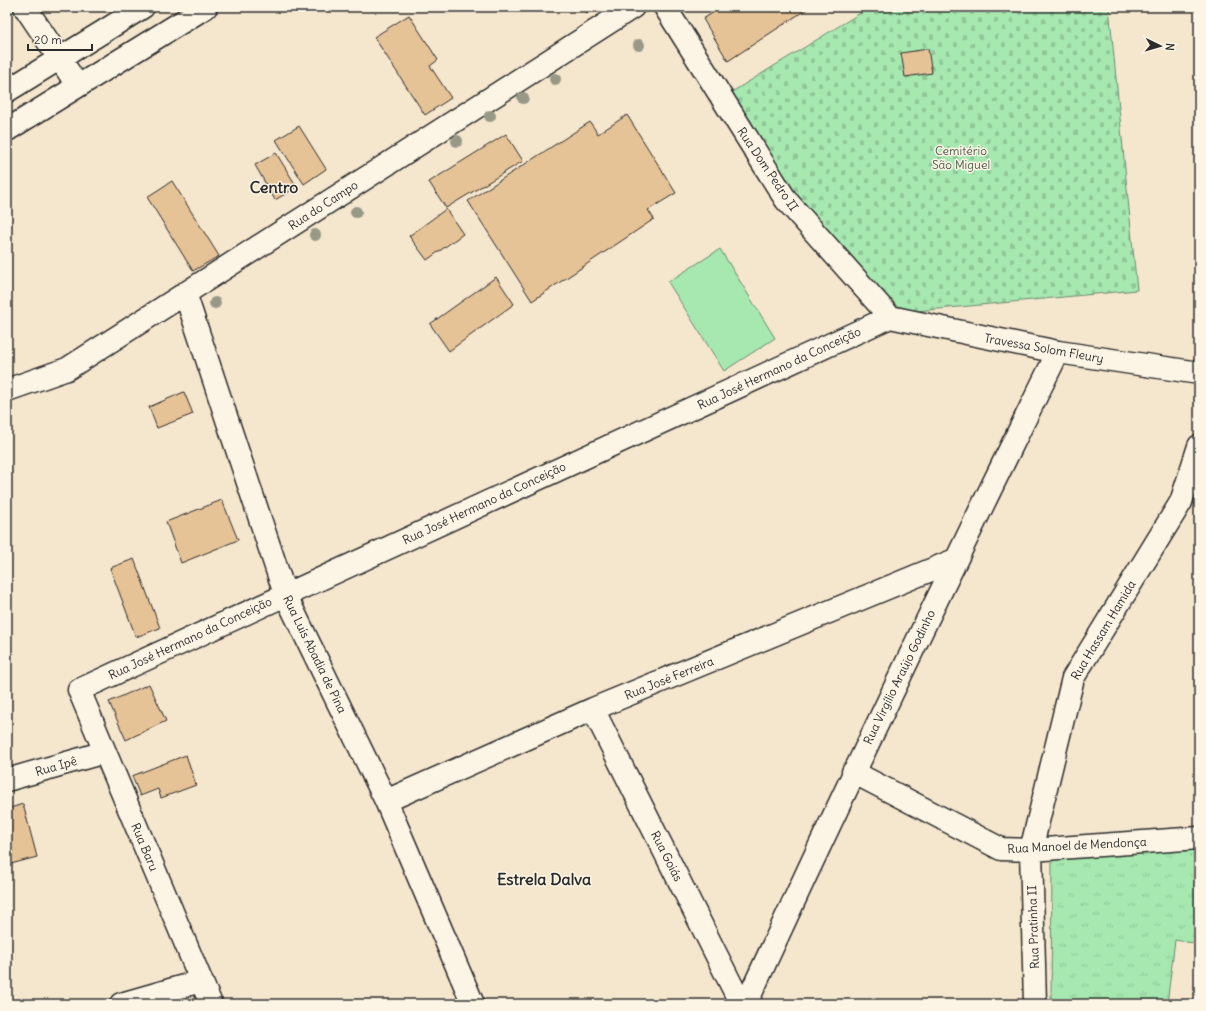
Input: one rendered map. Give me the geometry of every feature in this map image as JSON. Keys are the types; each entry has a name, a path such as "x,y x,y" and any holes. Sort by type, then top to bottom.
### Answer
{"street":[{"path":"25,7 78,86"},
{"path":"7,91 143,7"},
{"path":"7,130 206,7"},
{"name":"Rua do Campo","path":"7,390 67,369 633,7"},
{"name":"Rua Dom Pedro II","path":"665,7 786,200 890,317"},
{"name":"Rua Luís Abadia de Pina","path":"185,293 285,594 386,801 473,1004"},
{"name":"Travessa Solom Fleury","path":"890,317 1058,352 1199,372"},
{"name":"Rua José Hermano da Conceição","path":"79,690 890,317"},
{"name":"Rua Virgílio Araújo Godinho","path":"746,1004 853,772 955,560 1058,352"},
{"name":"Rua Hassam Hamida","path":"1031,850 1073,678 1180,502 1199,446"},
{"name":"Rua José Ferreira","path":"386,801 593,709 955,560"},
{"name":"Rua Baru","path":"79,690 211,1004"},
{"name":"Rua Goiás","path":"593,709 741,1004"},
{"name":"Rua Ipê","path":"7,780 105,752"},
{"name":"Rua Manoel de Mendonça","path":"853,772 1001,849 1031,850 1199,838"},
{"name":"Rua Pratinha II","path":"1031,850 1035,1004"},
{"path":"121,1004 201,981"}],"green space":[{"name":"Cemitério São Miguel","path":"870,7 1109,7 1137,290 896,313 792,196 727,95"},
{"path":"720,249 775,338 724,371 668,282"},
{"path":"1199,849 1199,944 1175,940 1167,1004 1051,1004 1052,860"}],"building":[{"path":"583,7 595,7 587,13"},
{"path":"722,7 810,7 728,61 703,19"},
{"path":"409,15 438,60 430,66 451,98 425,115 374,37"},
{"path":"928,49 932,73 905,77 901,53"},
{"path":"627,115 676,193 648,210 654,219 532,301 468,201 590,122 598,134"},
{"path":"299,126 326,169 304,184 276,140"},
{"path":"506,134 523,161 446,208 429,182"},
{"path":"276,153 297,187 275,200 255,165"},
{"path":"172,181 219,256 193,271 147,197"},
{"path":"446,209 463,234 427,260 409,236"},
{"path":"496,277 514,304 449,351 430,324"},
{"path":"184,392 193,414 157,428 149,407"},
{"path":"222,500 238,540 181,563 166,522"},
{"path":"134,559 160,628 136,637 110,568"},
{"path":"149,684 166,721 126,740 109,702"},
{"path":"186,755 196,785 161,798 158,789 140,796 132,776"},
{"path":"23,804 37,857 7,865 7,809"}],"district":[{"name":"Centro","path":"274,187"},
{"name":"Estrela Dalva","path":"544,879"}]}
